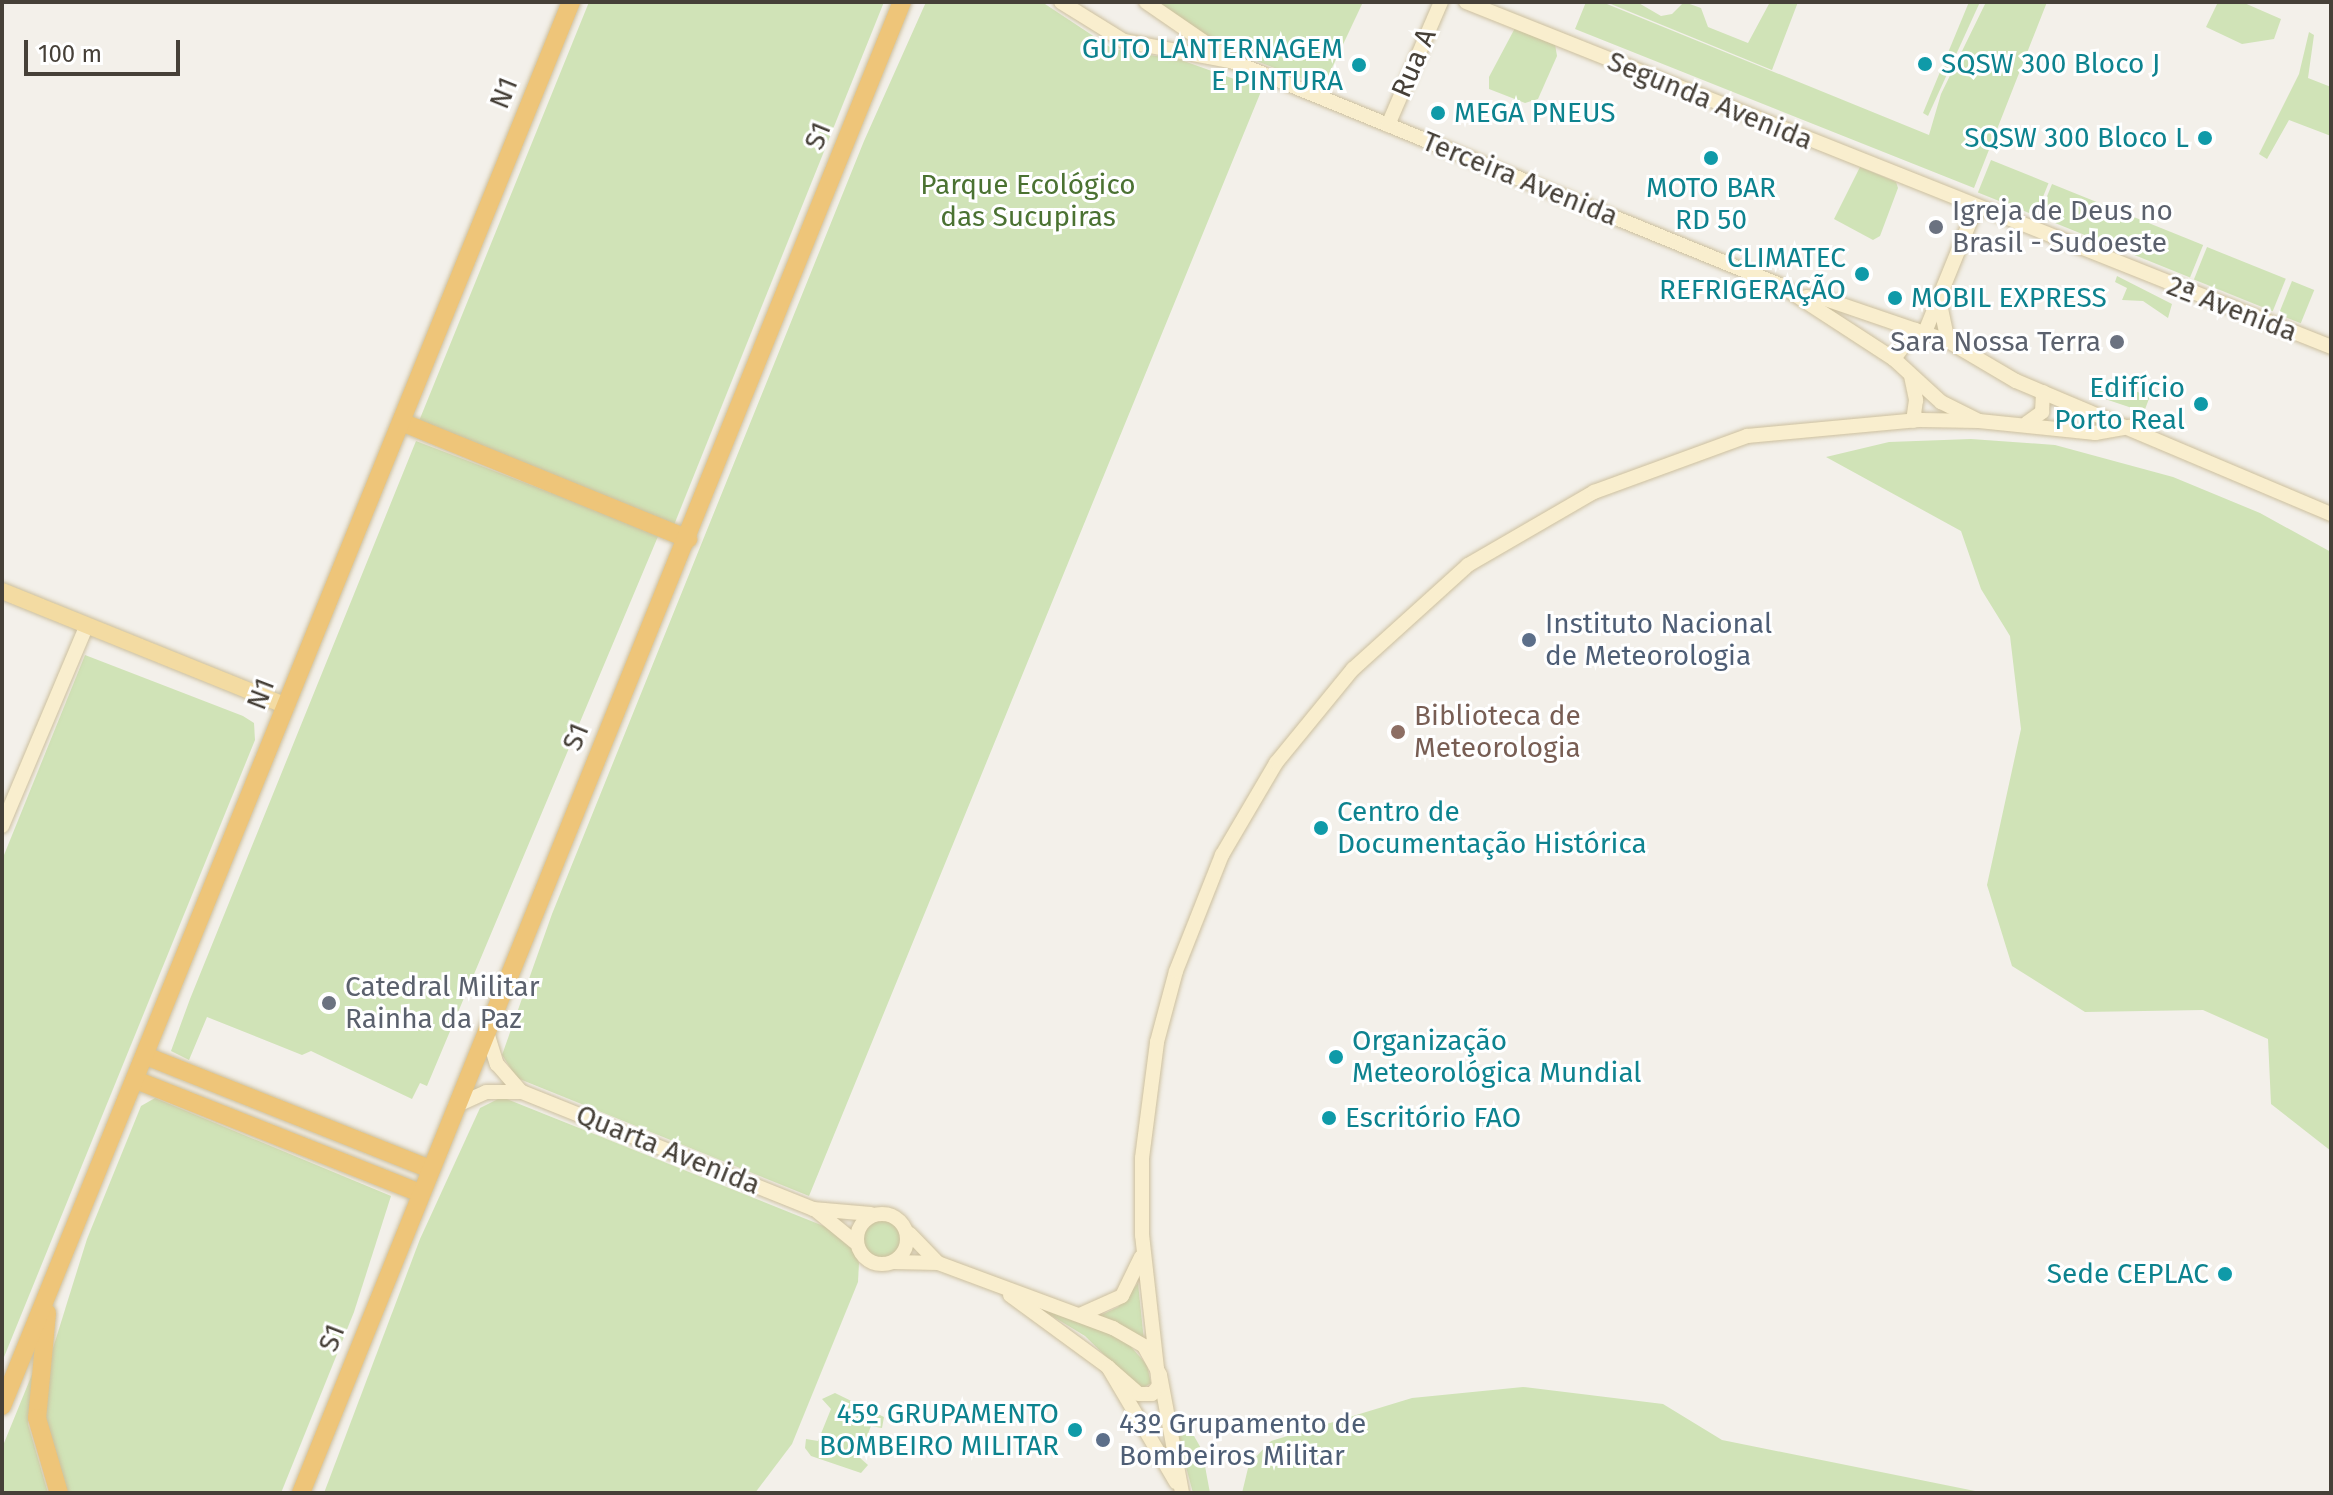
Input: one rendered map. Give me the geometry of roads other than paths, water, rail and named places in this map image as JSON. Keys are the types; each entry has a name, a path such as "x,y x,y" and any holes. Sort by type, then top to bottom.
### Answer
{"highway":[{"name":"N1","path":"2,1406 404,423 571,2"},
{"name":"S1","path":"301,1493 902,2"},
{"path":"404,423 688,539"},
{"path":"146,1056 430,1169"},
{"path":"136,1080 420,1193"},
{"path":"207,1106 207,1090 219,1084"},
{"path":"353,1167 366,1145"},
{"path":"51,1283 37,1418 59,1493"},
{"path":"313,1465 315,1493"}],"main road":[{"path":"2,591 287,706"}],"street":[{"path":"1061,2 1080,8 1124,41 1234,62"},
{"path":"1146,2 1234,62"},
{"name":"Rua A","path":"1388,125 1441,2"},
{"name":"Segunda Avenida","path":"1466,2 1954,198"},
{"path":"1156,45 1168,27 1164,12"},
{"name":"Terceira Avenida","path":"1234,62 1805,297 1894,359 1941,402 1979,421 2027,423 2095,433 2130,427"},
{"name":"2ª Avenida","path":"1954,198 2331,347"},
{"path":"1894,359 1940,304 1976,207"},
{"name":"Terceira Avenida","path":"1805,297 1825,299 1948,341 1984,367 2331,514"},
{"path":"1940,304 1948,341"},
{"path":"1909,372 1917,420"},
{"path":"2027,423 2042,412 2043,392"},
{"path":"1917,420 1941,402"},
{"path":"1182,1492 1160,1375 1143,1249 1144,1116 1176,971 1222,855 1276,763 1353,669 1468,565 1594,492 1747,436 1917,420 1979,421"},
{"path":"2,826 86,627"},
{"name":"Quarta Avenida","path":"486,1029 497,1064 522,1092"},
{"name":"Quarta Avenida","path":"455,1106 486,1092 522,1092 813,1209 855,1242"},
{"name":"Quarta Avenida","path":"813,1209 871,1214"},
{"path":"938,1263 896,1221 871,1214 860,1221 855,1242 869,1257 894,1262 938,1263 1080,1315 1144,1346 1160,1375"},
{"path":"894,1262 910,1243 910,1234"},
{"path":"1080,1315 1122,1296 1135,1278 1143,1249"},
{"path":"993,1283 1108,1367 1139,1394 1152,1394 1160,1375"},
{"path":"1108,1367 1182,1492"}],"place":[{"name":"SQSW 300 Bloco J","path":"1925,64"},
{"name":"GUTO LANTERNAGEM E PINTURA","path":"1359,65"},
{"name":"MEGA PNEUS","path":"1438,113"},
{"name":"SQSW 300 Bloco L","path":"2205,138"},
{"name":"MOTO BAR RD 50","path":"1711,158"},
{"name":"Igreja de Deus no Brasil - Sudoeste","path":"1936,227"},
{"name":"CLIMATEC REFRIGERAÇÃO","path":"1862,274"},
{"name":"MOBIL EXPRESS","path":"1895,298"},
{"name":"Sara Nossa Terra","path":"2117,342"},
{"name":"Edifício Porto Real","path":"2201,404"},
{"name":"Instituto Nacional de Meteorologia","path":"1529,640"},
{"name":"Biblioteca de Meteorologia","path":"1398,732"},
{"name":"Centro de Documentação Histórica","path":"1321,828"},
{"name":"Catedral Militar Rainha da Paz","path":"329,1003"},
{"name":"Organização Meteorológica Mundial","path":"1336,1057"},
{"name":"Escritório FAO","path":"1329,1118"},
{"name":"Sede CEPLAC","path":"2225,1274"},
{"name":"45º GRUPAMENTO BOMBEIRO MILITAR","path":"1075,1430"},
{"name":"43º Grupamento de Bombeiros Militar","path":"1103,1440"}],"park label":[{"name":"Parque Ecológico das Sucupiras","path":"1028,201"}]}
